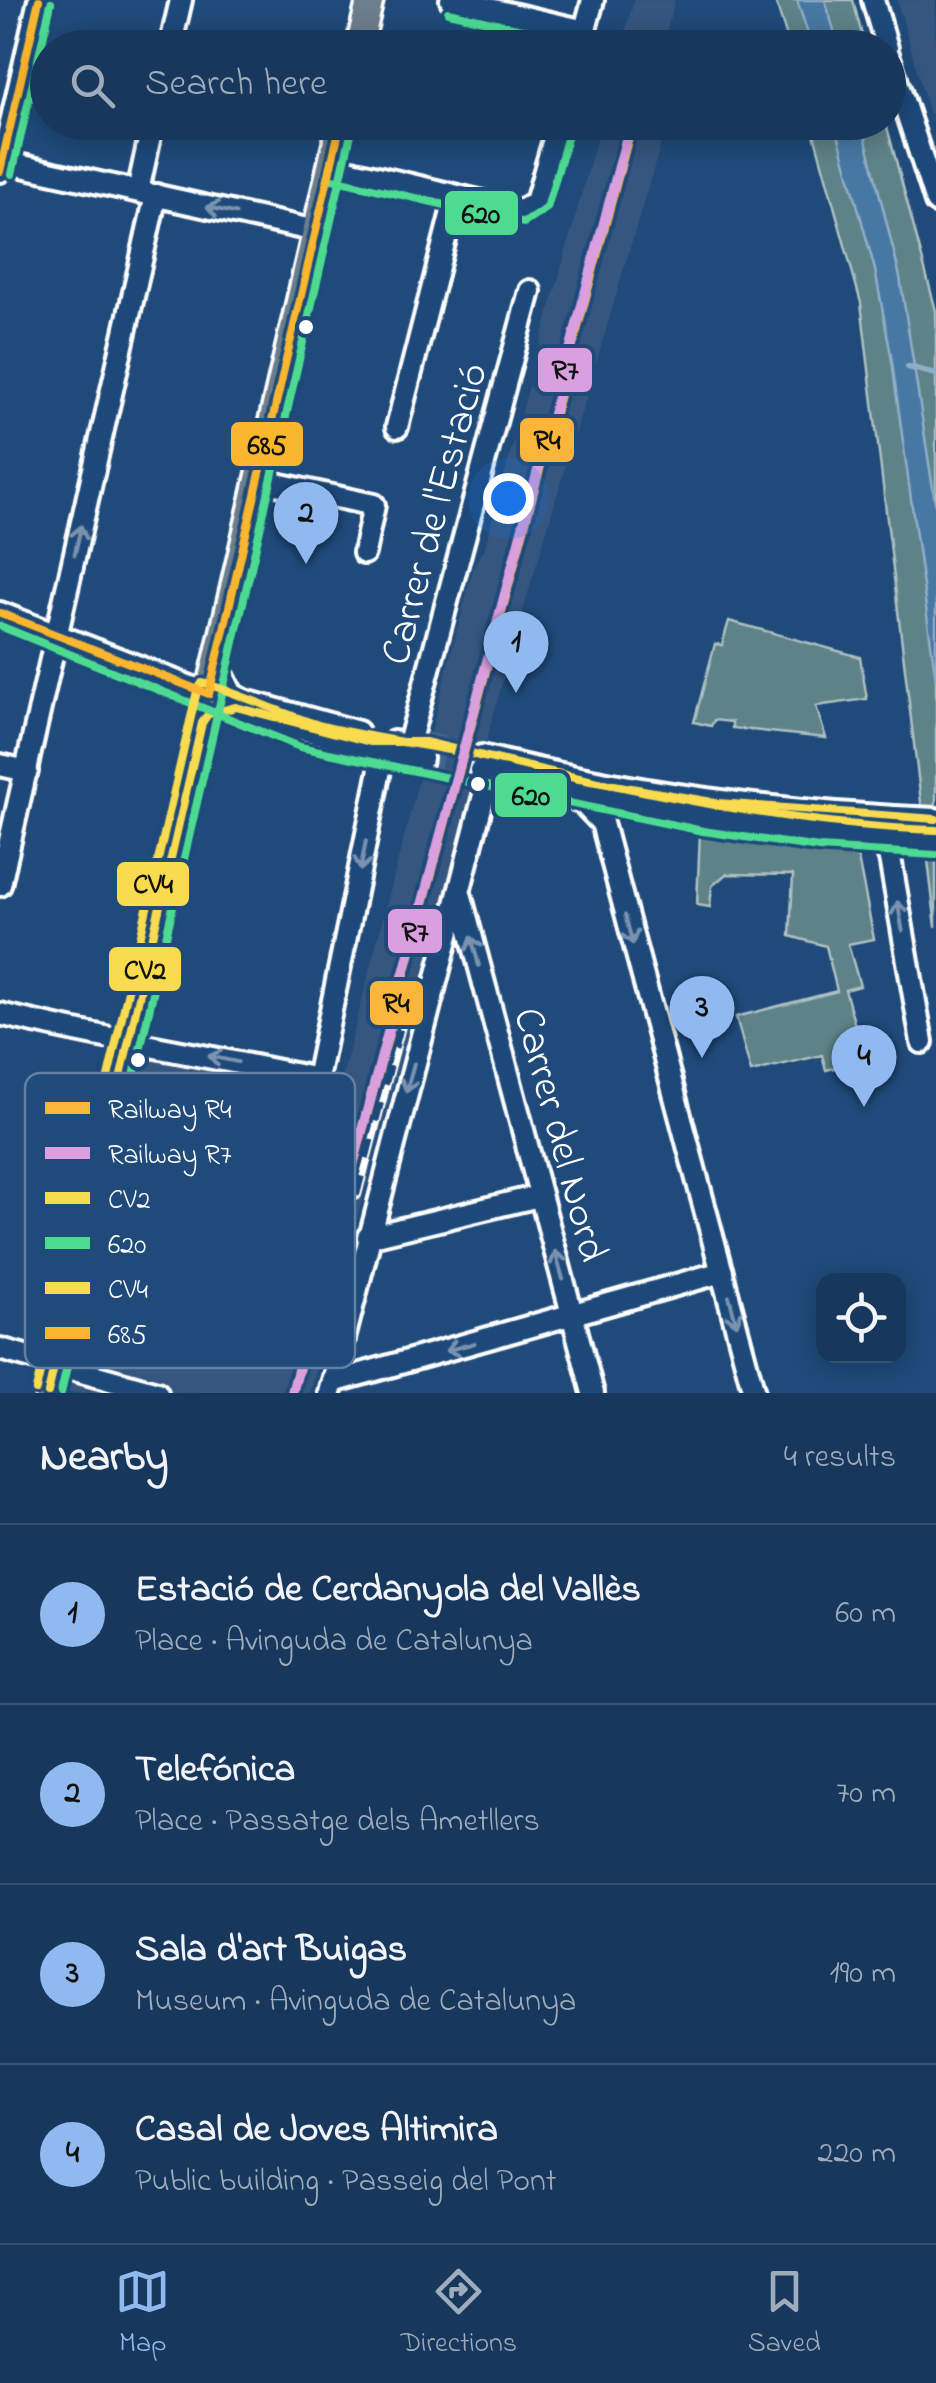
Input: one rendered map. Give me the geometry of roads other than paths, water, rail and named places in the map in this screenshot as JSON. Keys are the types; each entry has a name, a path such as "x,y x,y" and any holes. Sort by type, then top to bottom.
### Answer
{"main road":[{"path":"363,30 370,0"},
{"path":"122,1073 202,723 218,700 216,662 337,140"},
{"path":"48,1393 53,1368"}],"street":[{"path":"33,30 40,0"},
{"path":"174,30 181,0"},
{"path":"451,0 552,30"},
{"path":"585,30 593,0"},
{"path":"873,0 882,30"},
{"path":"30,42 1,165 316,231"},
{"path":"906,109 936,202"},
{"path":"917,144 936,133"},
{"path":"0,885 147,194 152,140"},
{"path":"331,166 530,209 536,202 553,140"},
{"path":"397,427 456,196"},
{"name":"Carrer de l'Estació","path":"319,1073 402,749 530,291"},
{"path":"258,480 374,505 364,552"},
{"path":"0,613 218,700 402,749"},
{"path":"216,662 232,694 245,701 402,749"},
{"path":"0,764 27,771"},
{"path":"483,766 582,802 595,812 754,1393"},
{"path":"483,766 636,790 713,810 901,829 922,1042"},
{"path":"355,1290 460,894 483,766"},
{"path":"538,785 594,796 636,790"},
{"path":"603,835 613,814 636,790"},
{"name":"Carrer del Nord","path":"460,894 593,1393"},
{"path":"0,1014 129,1044 154,1043 290,1073"},
{"path":"368,1237 539,1196"},
{"path":"331,1387 722,1272"},
{"path":"0,1350 25,1356"},
{"path":"68,1368 157,1393"}],"waterway":[{"path":"908,367 936,374"}],"tunnel":[{"path":"425,742 482,756"},
{"path":"422,758 478,769"}],"railway":[{"path":"357,1195 405,1011"}],"rail line":[{"name":"R7","path":"355,1157 626,140"},
{"name":"R4","path":"355,1157 627,140"},
{"name":"R4","path":"292,1393 299,1368"},
{"name":"R7","path":"292,1393 299,1368"}],"place":[{"name":"Telefónica","path":"306,564"},
{"name":"Estació de Cerdanyola del Vallès","path":"516,693"},
{"name":"Sala d'art Buigas","path":"702,1058"},
{"name":"Casal de Joves Altimira","path":"864,1107"}]}
